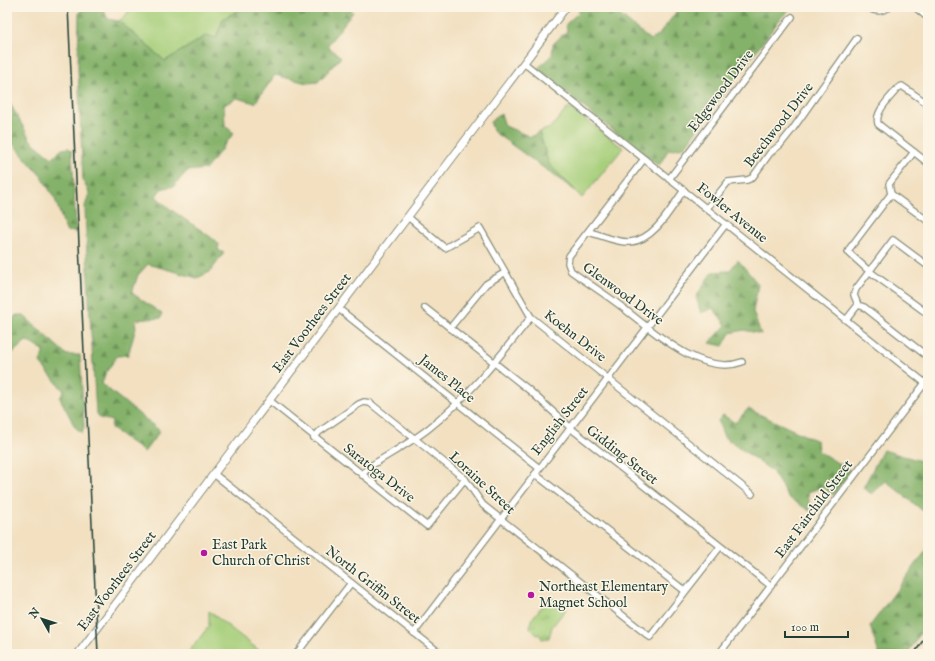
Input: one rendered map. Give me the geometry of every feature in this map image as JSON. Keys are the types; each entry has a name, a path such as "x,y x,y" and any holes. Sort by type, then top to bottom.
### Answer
{"main road":[{"name":"East Voorhees Street","path":"78,654 566,7"}],"street":[{"path":"868,7 880,12 890,7"},
{"path":"915,7 928,18"},
{"name":"Edgewood Drive","path":"669,179 792,17"},
{"name":"Beechwood Drive","path":"707,208 728,182 752,178 770,154 780,145 792,130 856,38"},
{"name":"Fowler Avenue","path":"524,63 846,320 927,381"},
{"path":"928,104 908,88 902,86 898,88 878,114 877,120 878,124 928,163"},
{"path":"914,152 889,184 891,194 928,221"},
{"name":"Glenwood Drive","path":"644,159 569,256 568,264 571,271 673,346 701,360 732,366 742,362"},
{"path":"588,232 630,242 643,239 653,231 684,190"},
{"path":"891,194 848,252 851,257 869,271 928,314"},
{"name":"Koehn Drive","path":"408,217 445,248 480,228 504,273 531,317 752,494"},
{"name":"English Street","path":"414,633 726,224"},
{"path":"928,266 893,240 869,271 854,295 858,305 864,307 928,357"},
{"path":"450,328 486,284 504,273"},
{"path":"846,320 858,305"},
{"name":"Gidding Street","path":"425,308 529,390 570,428 771,586"},
{"name":"James Place","path":"339,309 539,468"},
{"path":"362,475 369,467 429,428 457,402 494,363 531,317"},
{"name":"East Fairchild Street","path":"719,654 927,381"},
{"name":"Saratoga Drive","path":"270,401 314,438 427,526 465,479"},
{"name":"Loraine Street","path":"314,438 325,428 359,404 364,402 370,403 465,479 483,505 650,637 685,591"},
{"name":"North Griffin Street","path":"214,474 441,654"},
{"path":"535,474 685,591 720,547"},
{"path":"297,654 351,583"}],"green space":[{"path":"89,7 102,7 108,19 119,21 165,61 207,35 216,38 223,19 244,7 347,7 353,12 327,46 341,57 318,82 307,83 275,75 255,103 237,98 224,105 225,126 234,133 206,169 187,171 174,186 161,189 156,196 170,209 219,244 218,250 224,253 210,272 197,278 148,264 138,275 132,293 162,314 161,318 135,320 136,328 128,355 117,356 105,374 102,384 160,431 144,452 111,428 112,421 100,418 96,412 85,207 89,193 83,180 78,68 79,12"},
{"path":"127,7 244,7 223,19 216,39 207,35 165,61 119,21 128,13"},
{"path":"580,7 610,7 650,40 658,36 680,7 792,7 781,18 684,147 668,150 659,166 537,69 552,56 553,44 567,31 566,24 578,13"},
{"path":"7,98 31,141 52,158 62,149 69,148 72,151 76,232 66,231 55,199 41,176 7,137"},
{"path":"569,107 623,148 582,198 549,164 539,132 550,128"},
{"path":"501,114 505,126 531,137 539,132 549,164 577,192 494,132 490,122"},
{"path":"738,260 758,284 753,312 761,334 744,330 730,333 723,346 710,343 726,325 713,308 701,313 696,297 712,272 729,271"},
{"path":"16,315 23,315 67,355 80,355 84,427 82,433 75,427 60,398 64,391 40,363 44,350 26,341 7,358 7,327"},
{"path":"748,409 817,441 818,451 851,471 833,495 822,487 808,492 810,511 788,497 772,471 724,437 718,421 723,415 735,423"},
{"path":"883,450 928,463 928,515 886,481 872,494 863,488"},
{"path":"928,548 928,622 907,654 879,654 870,626"},
{"path":"550,596 566,609 552,627 549,638 542,639 539,634 537,635 530,628 531,620"},
{"path":"209,611 261,652 259,654 187,654 209,626"}],"railway":[{"path":"68,7 98,654"},
{"path":"914,654 928,633"}],"place":[{"name":"East Park Church of Christ","path":"204,553"},
{"name":"Northeast Elementary Magnet School","path":"531,595"}]}
